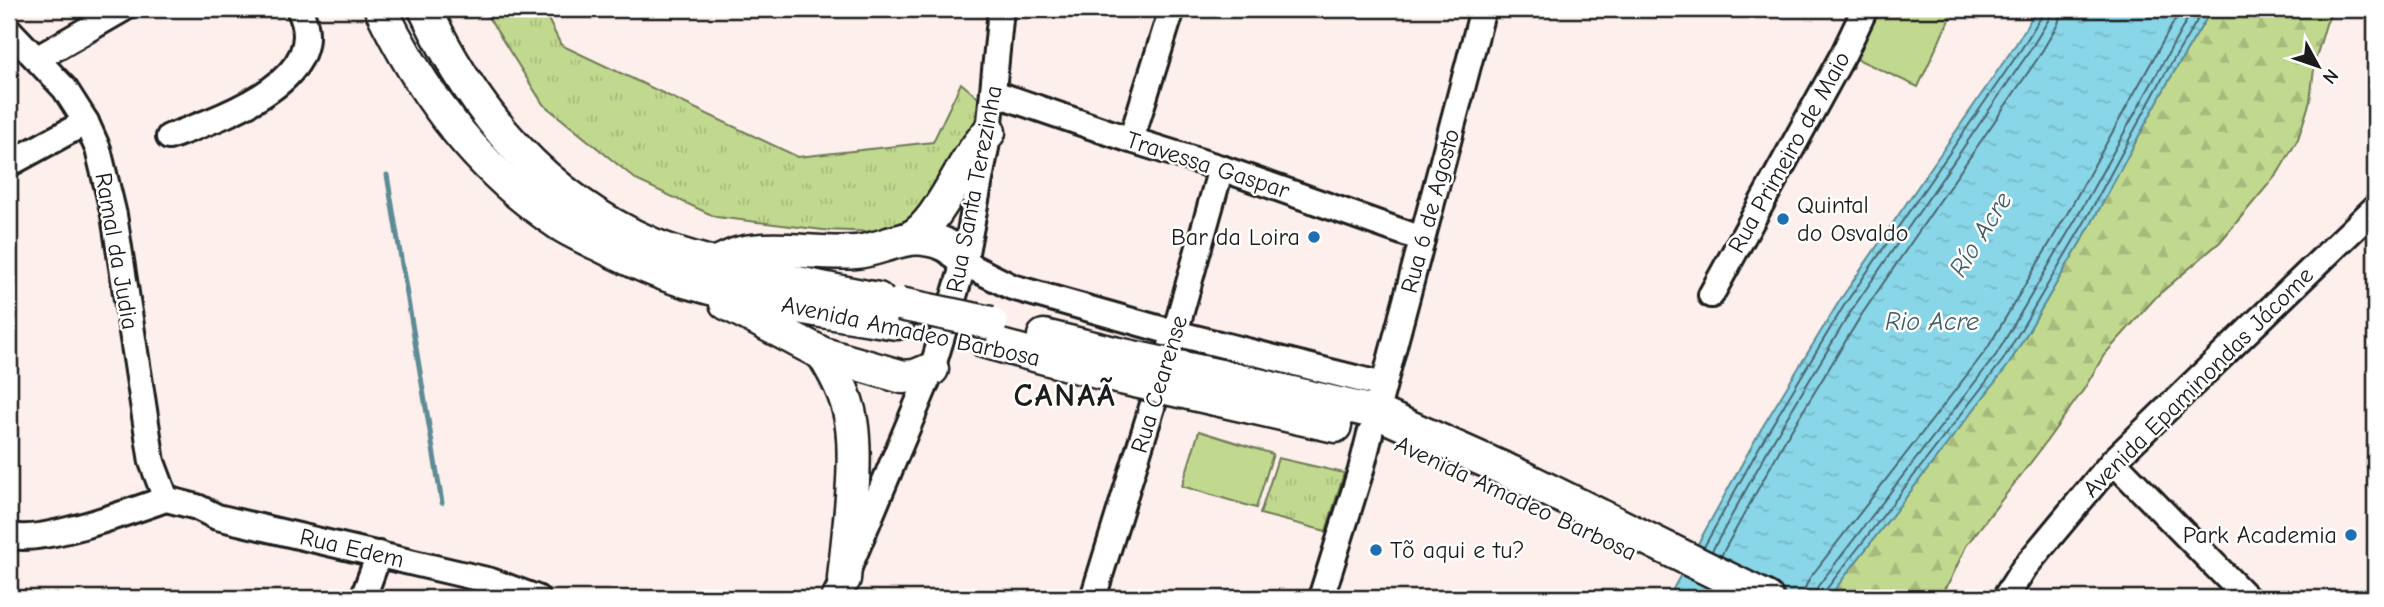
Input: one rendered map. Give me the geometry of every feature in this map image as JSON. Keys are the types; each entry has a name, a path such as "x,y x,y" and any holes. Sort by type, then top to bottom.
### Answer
{"main road":[{"name":"Avenida Amadeo Barbosa","path":"381,9 397,42 427,89 453,126 501,180 560,225 635,264 806,285 898,313 988,332 1217,388 1377,411 1522,477 1768,598"},
{"name":"Avenida Amadeo Barbosa","path":"425,9 445,51 489,118 551,184 615,226 700,273"},
{"path":"909,238 924,228 950,191 972,152 989,132"},
{"path":"700,273 741,254 760,251 856,252 909,238 948,245 964,263"},
{"path":"700,273 823,354 903,377 915,376 932,369"},
{"path":"823,354 839,382 849,409 853,445 839,589"},
{"name":"Avenida Amadeo Barbosa","path":"1377,411 1400,442 1726,598"}],"street":[{"path":"38,58 123,9"},
{"path":"169,137 251,103 293,68 306,40 306,24 299,9"},
{"name":"Rua Santa Terezinha","path":"839,589 932,369 964,263 989,132 1002,9"},
{"path":"1131,140 1172,9"},
{"name":"Rua 6 de Agosto","path":"1321,598 1361,470 1483,9"},
{"name":"Rua Primeiro de Maio","path":"1712,295 1844,53 1865,9"},
{"name":"Ramal da Judia","path":"9,30 65,89 86,122 97,149 114,215 152,462 166,499"},
{"name":"Travessa Gaspar","path":"994,93 1221,168 1422,239"},
{"path":"9,164 86,122"},
{"name":"Rua Cearense","path":"1093,598 1175,333 1221,168"},
{"name":"Avenida Epaminondas Jácome","path":"2005,598 2024,568 2113,461 2375,208"},
{"path":"964,263 1012,287 1175,333 1377,411"},
{"path":"2113,461 2247,598"},
{"path":"9,535 17,538 31,537 89,525 166,499"},
{"name":"Rua Edem","path":"166,499 197,507 217,517 491,581 537,598"},
{"path":"363,598 379,554"}],"green space":[{"path":"483,9 543,9 561,45 798,157 933,142 961,83 983,102 957,161 926,211 879,232 823,230 716,217 638,181 543,104"},
{"path":"1864,9 1954,9 1918,87 1844,53"},
{"path":"2212,9 2333,9 2315,61 2310,101 2298,139 2278,173 2220,242 2157,296 2104,355 2084,389 2038,453 1966,546 1950,581 1937,598 1828,598 2009,364"},
{"path":"1199,431 1273,454 1256,508 1182,486"},
{"path":"1278,458 1344,473 1326,531 1260,514"}],"water":[{"name":"Rio Acre","path":"2037,9 2212,9 2009,364 1828,598 1668,598 1760,431 1840,300 2016,44"}],"waterway":[{"path":"387,175 442,503"}],"place":[{"name":"Quintal do Osvaldo","path":"1783,219"},
{"name":"Bar da Loira","path":"1314,237"},
{"name":"Park Academia","path":"2351,535"},
{"name":"Tõ aqui e tu?","path":"1376,550"}],"district":[{"name":"CANAÃ","path":"1065,395"}],"water label":[{"name":"Río Acre","path":"1980,234"}]}
